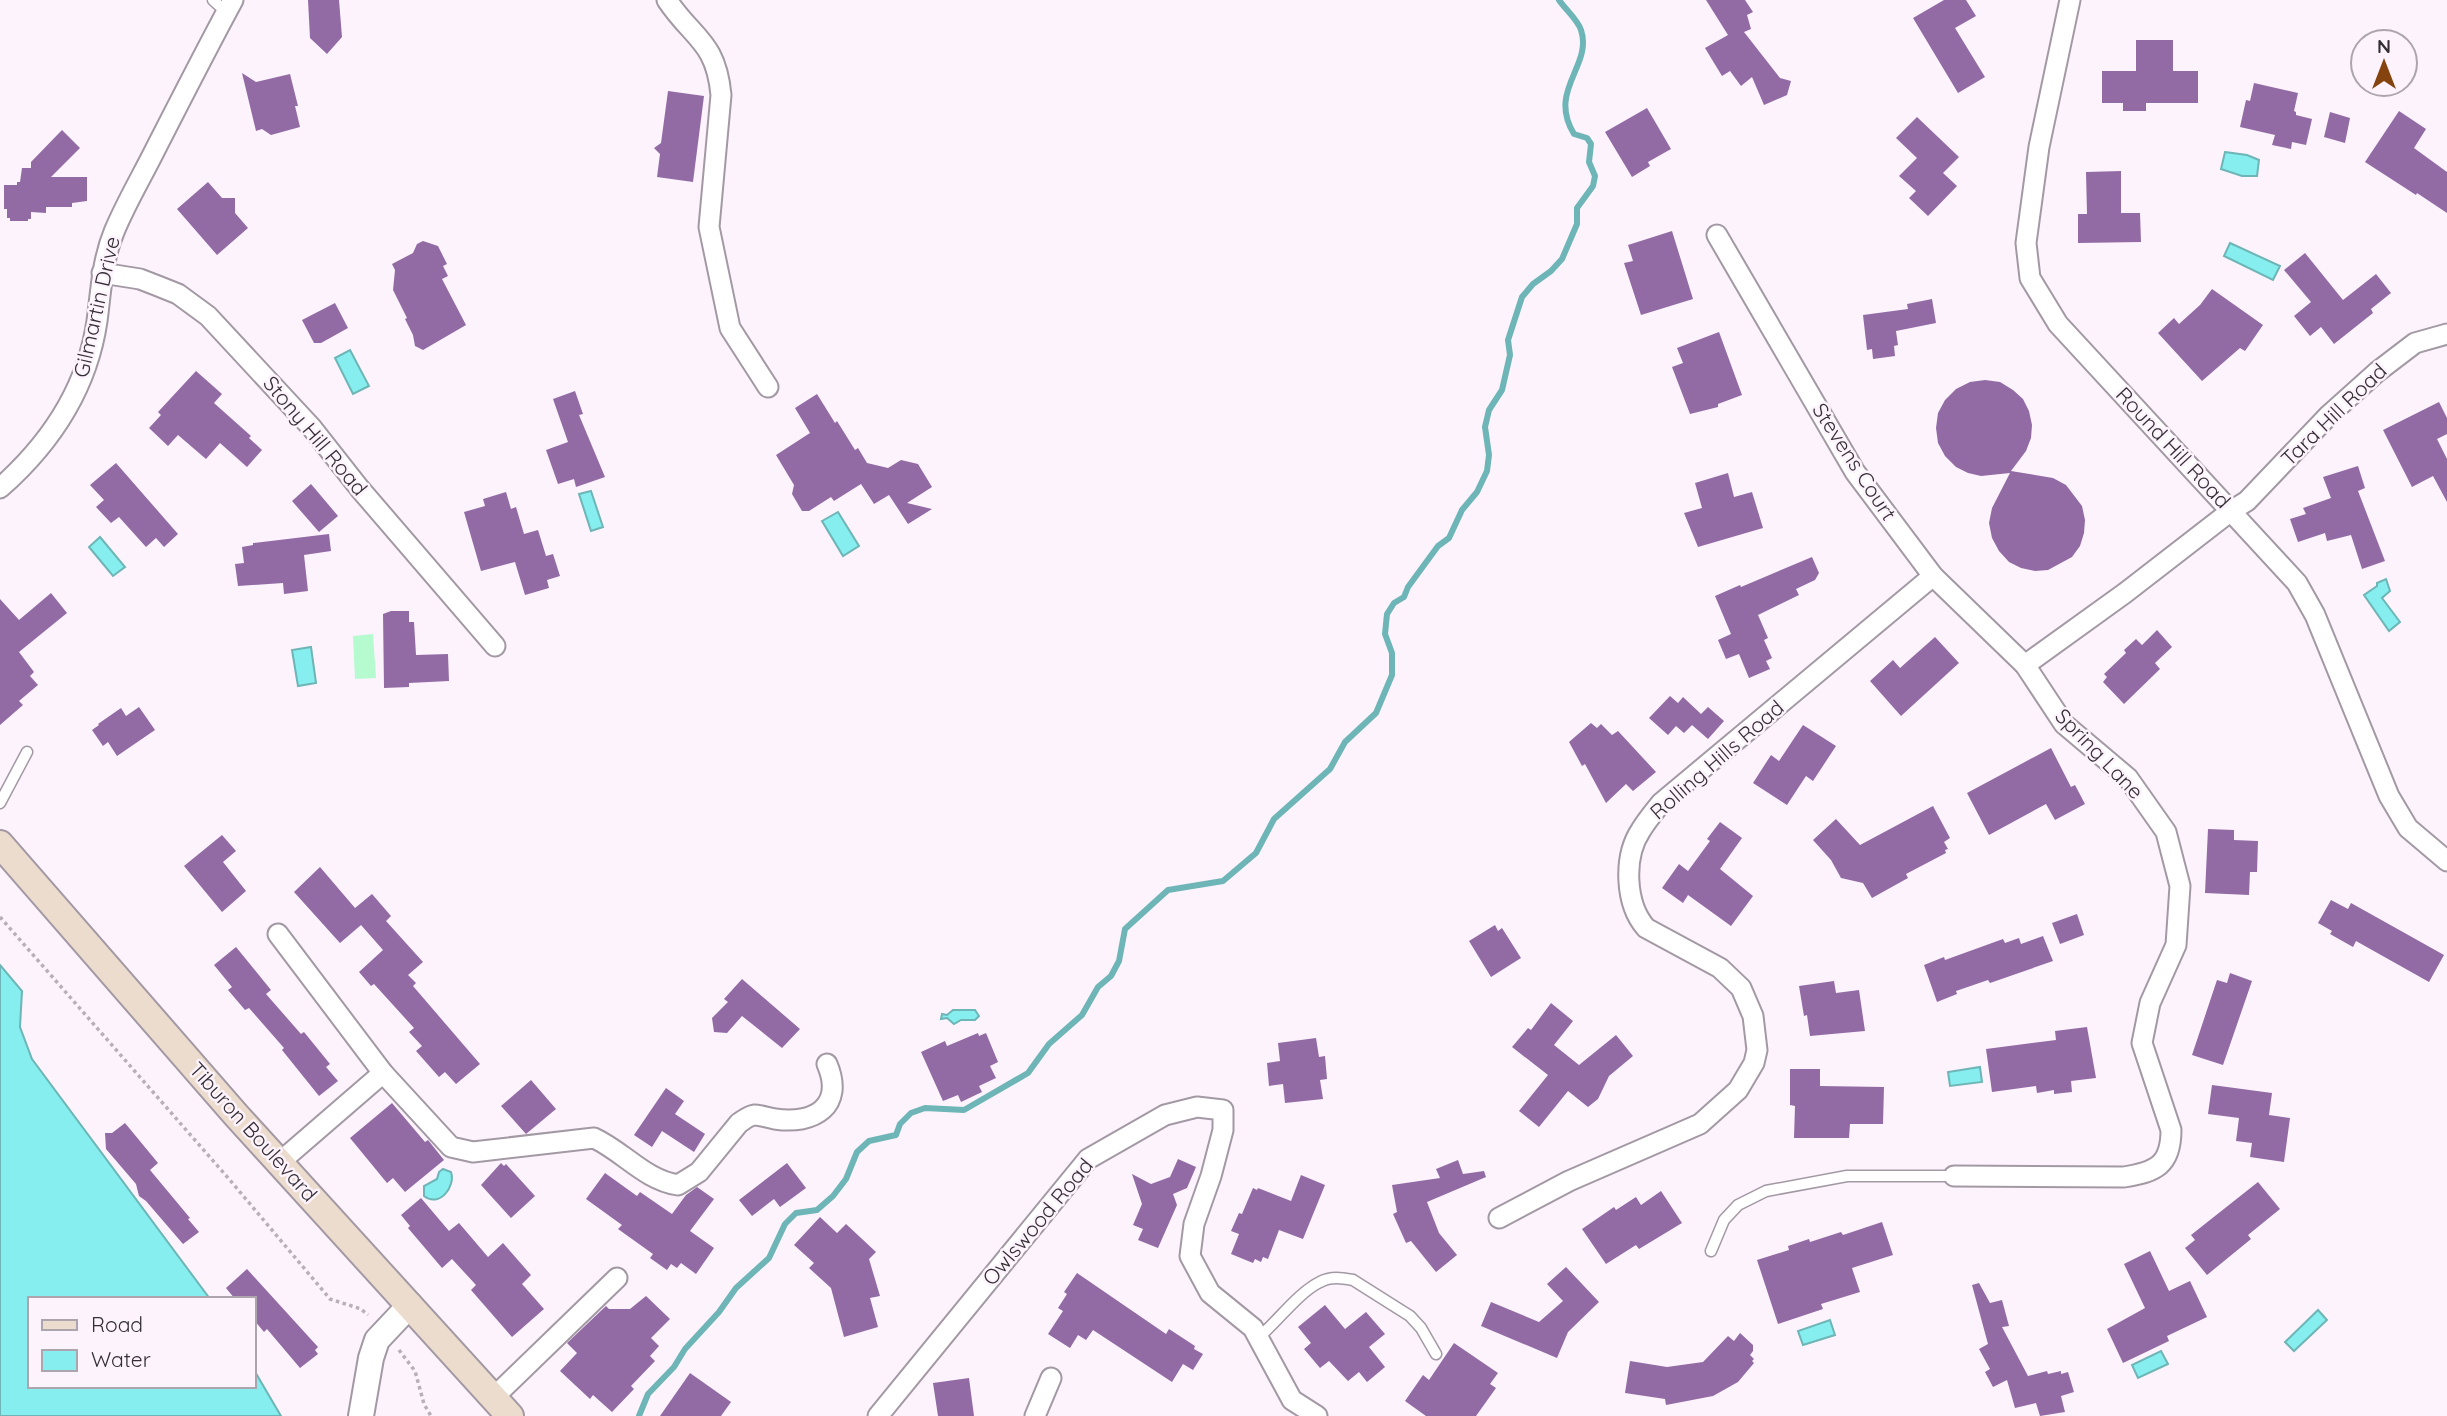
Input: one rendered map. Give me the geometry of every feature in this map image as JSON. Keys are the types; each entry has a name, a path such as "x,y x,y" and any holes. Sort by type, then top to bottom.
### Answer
{"main road":[{"name":"Tiburon Boulevard","path":"0,844 280,1162 502,1407"}],"street":[{"path":"667,0 703,41 719,73 721,95 709,227 730,328 768,387"},
{"name":"Round Hill Road","path":"2070,0 2039,147 2029,212 2026,243 2030,278 2058,324 2297,583 2315,615 2389,796 2408,828 2447,862"},
{"name":"Gilmartin Drive","path":"0,488 31,459 69,406 93,341 107,250 224,4"},
{"name":"Stevens Court","path":"1717,235 1855,472 1933,576 2025,664"},
{"name":"Stony Hill Road","path":"102,273 140,279 168,290 195,304 208,316 401,526 495,646"},
{"name":"Tara Hill Road","path":"2231,511 2247,501 2329,415 2377,372 2414,343 2447,334"},
{"path":"2025,664 2125,593 2231,511"},
{"name":"Rolling Hills Road","path":"1499,1218 1569,1181 1700,1124 1738,1090 1754,1063 1757,1050 1753,1016 1748,1002 1741,988 1720,968 1646,928 1637,918 1633,905 1630,866 1639,831 1661,803 1933,576"},
{"name":"Spring Lane","path":"1954,1176 2124,1177 2150,1172 2165,1160 2171,1146 2171,1130 2142,1043 2150,1003 2176,945 2180,886 2166,832 2128,778 2064,724 2025,664"},
{"path":"278,934 383,1073 452,1147 473,1152 594,1138 610,1146 657,1180 678,1185 699,1172 746,1118 754,1115 794,1120 822,1112 833,1089 827,1064"},
{"path":"280,1162 383,1073"},
{"name":"Owlswood Road","path":"878,1416 1088,1158 1165,1115 1197,1107 1223,1110 1223,1130 1194,1224 1189,1256 1210,1293 1253,1328 1292,1400 1317,1416"},
{"path":"502,1407 617,1278"},
{"path":"361,1416 371,1358 377,1340 410,1305"},
{"path":"1035,1416 1051,1378"}],"lane":[{"path":"0,803 27,752"},
{"path":"1711,1251 1724,1220 1738,1205 1766,1191 1847,1176 1954,1176"},
{"path":"1258,1338 1310,1288 1330,1278 1343,1278 1353,1280 1410,1316 1436,1354"}],"path":[{"path":"0,917 333,1301 365,1312"},
{"path":"400,1351 415,1371 422,1398 431,1415"}],"green space":[{"path":"373,634 376,678 355,679 353,636"}],"water":[{"path":"2225,152 2247,155 2259,160 2257,176 2242,176 2221,169"},
{"path":"2230,243 2280,266 2273,280 2224,256"},
{"path":"350,350 369,386 353,394 335,358"},
{"path":"591,491 603,527 591,531 579,494"},
{"path":"838,512 859,546 843,556 822,521"},
{"path":"100,537 125,567 113,576 89,547"},
{"path":"2386,579 2390,591 2382,598 2400,622 2389,631 2364,595"},
{"path":"311,647 316,683 298,686 292,650"},
{"path":"0,965 22,991 20,1027 32,1059 209,1297 28,1297 28,1388 256,1388 256,1373 281,1416 0,1416"},
{"path":"953,1010 975,1010 979,1016 975,1020 961,1020 954,1024 947,1018 941,1019 942,1014 947,1015"},
{"path":"1980,1067 1982,1082 1950,1086 1948,1072"},
{"path":"443,1169 451,1172 449,1189 440,1198 430,1199 424,1196 424,1186 437,1179"},
{"path":"2318,1310 2327,1320 2294,1351 2285,1342"},
{"path":"1830,1320 1835,1335 1803,1345 1798,1331"},
{"path":"2161,1351 2168,1364 2138,1378 2132,1365"}],"building":[{"path":"308,0 339,0 342,37 327,54 310,38"},
{"path":"1706,0 1745,0 1753,12 1747,15 1751,29 1744,32 1780,78 1791,81 1787,95 1764,105 1752,77 1741,86 1730,71 1722,76 1705,48 1728,35"},
{"path":"1944,0 1966,0 1976,16 1955,28 1985,77 1958,93 1913,18"},
{"path":"2136,40 2173,40 2173,71 2198,71 2198,103 2146,103 2146,111 2123,111 2123,103 2102,103 2102,71 2136,71"},
{"path":"242,73 256,82 290,74 300,127 271,135 262,129 256,131"},
{"path":"2254,83 2298,93 2294,111 2296,115 2312,119 2306,145 2292,142 2291,149 2272,145 2275,135 2240,127 2246,100 2250,101"},
{"path":"668,91 704,96 693,182 657,177 660,154 654,148 661,143"},
{"path":"1647,108 1671,149 1648,162 1650,166 1632,177 1605,132"},
{"path":"2399,111 2426,129 2414,148 2447,172 2447,213 2365,162"},
{"path":"2330,112 2350,118 2345,143 2324,137"},
{"path":"1917,117 1959,157 1943,173 1957,186 1928,216 1909,198 1916,191 1899,176 1917,158 1896,138"},
{"path":"62,130 80,148 51,177 87,177 87,201 72,203 72,207 46,207 46,213 31,212 31,219 28,221 10,221 10,218 7,218 7,209 4,209 4,185 17,185 22,168 31,168 31,162"},
{"path":"2121,171 2121,213 2140,213 2141,242 2078,243 2078,214 2087,214 2086,172"},
{"path":"208,182 222,198 235,198 235,213 248,228 217,255 177,209"},
{"path":"1672,231 1693,299 1641,315 1624,263 1633,261 1628,245"},
{"path":"423,241 438,246 447,264 443,266 448,276 442,279 466,325 423,350 415,346 405,319 407,318 393,290 395,270 392,264 413,253 417,244"},
{"path":"2305,253 2343,300 2376,274 2391,293 2371,309 2373,313 2334,344 2321,327 2310,336 2294,316 2311,302 2284,270"},
{"path":"2212,289 2263,325 2245,351 2240,348 2202,381 2158,333 2174,318 2179,324 2200,305"},
{"path":"1932,299 1936,323 1896,331 1898,345 1894,346 1895,356 1873,359 1872,349 1867,350 1863,315 1908,309 1907,304"},
{"path":"335,303 348,328 321,343 314,343 302,320"},
{"path":"1719,332 1742,395 1718,404 1718,407 1690,414 1672,367 1683,363 1677,348"},
{"path":"196,371 222,394 214,403 251,436 249,438 262,450 247,467 220,443 206,459 178,435 168,446 149,428 161,415 158,412"},
{"path":"1970,382 2000,382 2013,390 2023,399 2029,411 2031,438 2026,451 2011,471 2053,478 2066,485 2082,506 2085,520 2080,546 2072,557 2048,570 2035,571 2009,562 1992,538 1989,523 1992,508 2010,473 1981,476 1968,473 1956,467 1945,456 1938,443 1938,413 1945,400 1956,389"},
{"path":"575,391 583,414 579,415 605,477 576,487 574,479 558,484 546,450 568,442 553,399"},
{"path":"817,394 835,423 837,421 855,450 858,448 867,463 888,468 901,460 918,464 932,487 907,503 932,509 908,524 889,495 874,504 861,484 834,501 831,497 809,511 802,511 792,494 794,485 776,455 810,433 795,408"},
{"path":"2439,402 2447,418 2447,434 2437,439 2447,459 2447,502 2433,476 2412,487 2383,430"},
{"path":"116,463 178,534 164,547 156,538 146,547 119,517 111,523 96,507 104,500 90,485"},
{"path":"2358,466 2365,488 2358,491 2385,561 2362,569 2351,535 2327,541 2325,533 2298,542 2290,519 2306,514 2303,508 2331,498 2323,477"},
{"path":"1728,473 1734,497 1752,492 1763,528 1698,547 1684,513 1702,508 1695,483"},
{"path":"311,484 338,516 319,532 292,501"},
{"path":"506,492 511,509 516,507 524,534 538,530 546,556 553,554 560,576 547,580 549,588 525,595 515,562 481,571 464,512 485,506 483,499"},
{"path":"329,534 331,551 304,555 308,591 284,594 283,583 238,586 235,564 244,563 242,547 253,543"},
{"path":"1812,557 1819,573 1815,580 1796,589 1799,595 1758,615 1768,638 1764,640 1772,658 1766,661 1770,669 1749,678 1739,654 1726,659 1718,640 1731,634 1715,596"},
{"path":"51,593 67,613 19,652 34,672 30,676 38,685 19,701 23,705 0,725 0,599 19,620"},
{"path":"409,611 409,622 414,622 416,655 448,654 449,681 409,683 409,687 384,688 383,614"},
{"path":"2157,630 2172,647 2155,663 2160,669 2124,704 2103,682 2107,677 2104,674 2136,639 2142,645"},
{"path":"1935,637 1959,663 1901,716 1870,681 1893,660 1900,668"},
{"path":"1670,696 1678,703 1683,697 1701,714 1708,707 1724,721 1708,739 1692,725 1684,733 1676,726 1668,735 1649,718"},
{"path":"139,707 155,730 117,756 108,742 103,746 92,730 121,708 126,716"},
{"path":"1591,723 1597,728 1601,724 1612,735 1618,731 1656,772 1633,791 1626,784 1606,803 1585,764 1582,766 1569,742"},
{"path":"1803,725 1836,746 1813,781 1806,776 1787,805 1753,783 1771,755 1779,761"},
{"path":"2051,748 2071,787 2075,785 2085,804 2055,820 2046,804 1989,835 1967,793"},
{"path":"1933,806 1950,838 1944,842 1948,849 1945,850 1946,853 1906,874 1908,878 1872,898 1863,883 1841,878 1831,860 1813,840 1836,819 1860,845"},
{"path":"1720,822 1742,838 1720,869 1753,896 1731,926 1688,895 1683,903 1662,888 1679,864 1688,871"},
{"path":"2208,829 2234,830 2234,840 2258,841 2257,872 2250,872 2249,895 2205,893"},
{"path":"222,835 236,851 223,862 246,891 222,912 184,866"},
{"path":"320,867 355,908 372,894 391,916 386,921 423,962 408,975 416,983 413,986 480,1064 456,1084 445,1072 439,1077 416,1051 422,1046 409,1032 414,1028 374,984 371,986 359,972 383,950 361,925 340,943 294,892"},
{"path":"2331,900 2348,909 2351,903 2444,955 2429,982 2356,941 2353,947 2330,934 2332,931 2318,923"},
{"path":"2077,914 2084,935 2060,944 2052,923"},
{"path":"1495,925 1498,931 1502,928 1521,958 1491,977 1469,941"},
{"path":"2043,936 2053,961 1990,983 1988,980 1956,991 1957,994 1937,1002 1924,965 2003,939 2005,943 2019,938 2021,944"},
{"path":"236,947 271,990 266,994 301,1034 304,1032 330,1064 326,1067 338,1081 319,1096 282,1050 284,1048 249,1008 245,1010 228,990 232,987 214,965"},
{"path":"2230,973 2252,981 2223,1065 2192,1055 2217,980 2227,983"},
{"path":"742,979 800,1029 782,1048 742,1016 727,1033 714,1032 712,1018 728,1002 724,999"},
{"path":"1834,981 1836,993 1859,990 1865,1031 1810,1036 1799,986"},
{"path":"1551,1003 1573,1021 1554,1045 1579,1065 1616,1035 1633,1056 1609,1076 1598,1099 1588,1107 1568,1091 1539,1127 1519,1111 1548,1075 1512,1047 1528,1028 1531,1030"},
{"path":"2087,1027 2096,1078 2071,1081 2072,1092 2054,1094 2054,1090 2037,1093 2036,1086 1992,1092 1986,1049 2056,1040 2055,1031"},
{"path":"978,1033 979,1036 986,1033 998,1062 990,1066 996,1078 979,1086 982,1092 961,1102 958,1095 943,1101 921,1052 945,1041 947,1046"},
{"path":"1316,1038 1319,1057 1325,1056 1327,1079 1320,1080 1323,1099 1285,1103 1283,1084 1269,1086 1267,1063 1280,1061 1278,1043"},
{"path":"1790,1069 1820,1069 1820,1086 1884,1087 1883,1124 1850,1124 1849,1138 1794,1138 1795,1106 1790,1105"},
{"path":"531,1080 556,1109 526,1134 501,1106"},
{"path":"2212,1085 2272,1093 2269,1115 2290,1118 2284,1162 2250,1157 2252,1143 2236,1141 2239,1118 2208,1114"},
{"path":"666,1088 684,1101 675,1114 705,1134 694,1152 662,1131 652,1147 634,1135"},
{"path":"392,1103 444,1160 405,1192 393,1178 387,1183 350,1138"},
{"path":"125,1123 158,1163 150,1170 199,1232 183,1244 139,1196 136,1184 106,1149 105,1133 112,1133"},
{"path":"1178,1159 1196,1167 1187,1188 1173,1194 1177,1205 1158,1248 1138,1240 1143,1229 1133,1225 1142,1204 1132,1174 1151,1184 1170,1177"},
{"path":"1458,1160 1463,1174 1484,1171 1486,1177 1427,1202 1439,1233 1457,1255 1436,1272 1411,1241 1406,1243 1393,1214 1397,1212 1392,1185 1440,1178 1436,1169"},
{"path":"501,1163 504,1166 506,1164 535,1196 511,1218 481,1185"},
{"path":"787,1163 806,1188 780,1207 774,1199 752,1216 739,1200"},
{"path":"605,1173 637,1196 640,1192 672,1214 686,1195 697,1187 714,1199 690,1231 714,1248 696,1274 681,1263 677,1268 671,1264 667,1270 650,1258 653,1254 618,1229 622,1225 586,1199"},
{"path":"1301,1175 1325,1185 1303,1239 1279,1230 1268,1259 1263,1257 1261,1262 1255,1259 1253,1263 1231,1254 1239,1234 1231,1231 1253,1188 1291,1201"},
{"path":"2258,1182 2280,1209 2248,1235 2251,1239 2207,1275 2185,1248 2195,1240 2191,1235"},
{"path":"1661,1191 1682,1223 1639,1249 1636,1245 1606,1264 1582,1229 1614,1207 1616,1210 1636,1197 1641,1205"},
{"path":"421,1198 449,1231 459,1223 488,1257 503,1243 531,1275 522,1284 544,1309 512,1337 471,1290 476,1285 452,1259 442,1268 408,1228 410,1226 401,1215"},
{"path":"820,1217 837,1233 846,1224 876,1252 869,1259 880,1296 870,1298 878,1327 844,1337 831,1288 809,1268 814,1263 794,1245"},
{"path":"1882,1222 1893,1255 1852,1268 1860,1292 1821,1304 1823,1309 1778,1324 1757,1260 1789,1250 1788,1246 1809,1239 1810,1242 1841,1232 1843,1235"},
{"path":"2150,1251 2169,1291 2190,1281 2207,1317 2167,1336 2169,1341 2123,1363 2107,1329 2145,1308 2124,1264"},
{"path":"1566,1267 1599,1302 1568,1332 1557,1358 1481,1326 1491,1302 1539,1322 1563,1301 1547,1284"},
{"path":"247,1269 318,1347 315,1350 318,1354 300,1368 267,1329 264,1332 256,1322 256,1297 233,1297 226,1288"},
{"path":"1077,1273 1166,1334 1169,1329 1195,1346 1194,1349 1203,1354 1193,1370 1183,1364 1172,1382 1093,1330 1086,1340 1078,1335 1070,1348 1048,1334 1063,1311 1058,1308 1067,1294 1064,1292"},
{"path":"1979,1283 1990,1303 2002,1300 2009,1326 2002,1327 2028,1376 2047,1371 2048,1374 2068,1372 2074,1392 2061,1396 2065,1412 2040,1416 2036,1403 2015,1408 2007,1380 1993,1387 1985,1372 1990,1369 1979,1349 1988,1344 1972,1285"},
{"path":"646,1296 670,1319 651,1338 659,1346 650,1356 655,1361 631,1386 634,1389 612,1412 593,1395 590,1399 560,1371 577,1353 567,1343 606,1306 609,1309 630,1309"},
{"path":"1325,1305 1345,1329 1366,1312 1385,1334 1369,1347 1385,1367 1367,1382 1359,1372 1348,1381 1329,1361 1320,1368 1304,1349 1311,1343 1298,1327"},
{"path":"1740,1333 1753,1345 1750,1355 1754,1363 1738,1382 1713,1396 1666,1405 1665,1399 1625,1393 1630,1361 1667,1367 1703,1362 1728,1336 1734,1341"},
{"path":"1454,1343 1498,1373 1490,1384 1496,1388 1476,1416 1426,1416 1405,1401 1423,1375 1429,1380"},
{"path":"690,1373 731,1402 721,1416 660,1416"},
{"path":"969,1378 974,1416 938,1416 933,1383"}],"waterway":[{"path":"639,1416 648,1394 674,1367 685,1349 719,1312 736,1288 769,1258 785,1224 796,1213 817,1210 833,1196 846,1179 857,1152 869,1141 896,1135 900,1124 911,1113 925,1108 964,1110 1028,1073 1049,1044 1082,1015 1098,987 1111,976 1119,961 1125,929 1168,890 1223,881 1256,853 1274,819 1330,769 1345,742 1376,713 1392,675 1392,653 1385,634 1387,614 1394,603 1404,597 1408,587 1438,546 1449,538 1462,510 1477,492 1487,471 1489,455 1485,427 1489,410 1502,390 1510,355 1508,340 1522,297 1562,259 1577,224 1577,208 1593,186 1595,176 1589,162 1591,144 1587,138 1574,134 1567,118 1565,104 1581,55 1581,30 1559,0"}]}
